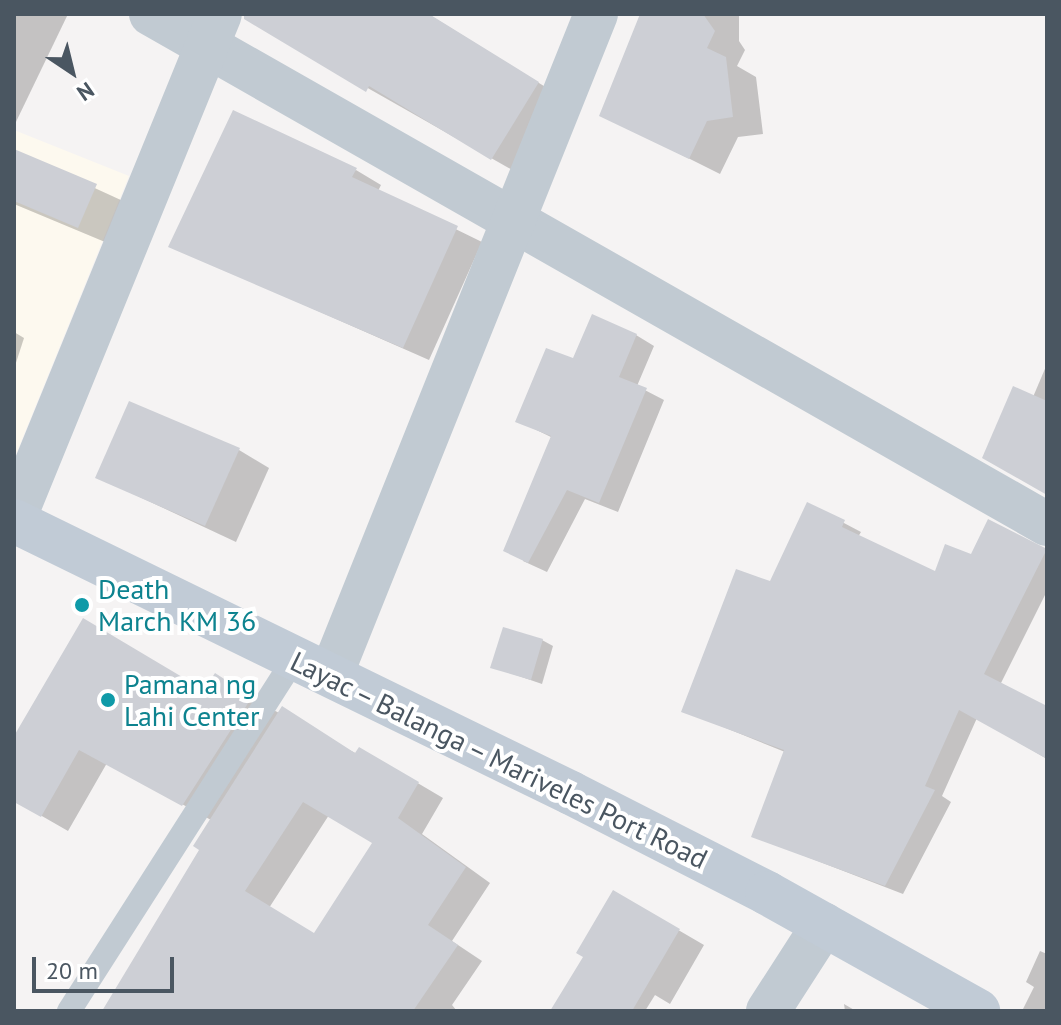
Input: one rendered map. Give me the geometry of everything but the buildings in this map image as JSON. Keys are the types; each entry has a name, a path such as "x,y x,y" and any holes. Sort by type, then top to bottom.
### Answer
{"main road":[{"name":"Layac – Balanga – Mariveles Port Road","path":"14,520 824,924 978,1011"}],"street":[{"path":"151,14 214,29 516,220 1047,524"},
{"path":"313,667 516,220 596,14"},
{"path":"14,520 214,29"},
{"path":"768,1011 824,924"}],"lane":[{"path":"69,1011 313,667"}],"shaded area":[{"path":"14,130 129,176 14,459"}],"place":[{"name":"Death March KM 36","path":"82,605"},
{"name":"Pamana ng Lahi Center","path":"108,700"}]}
